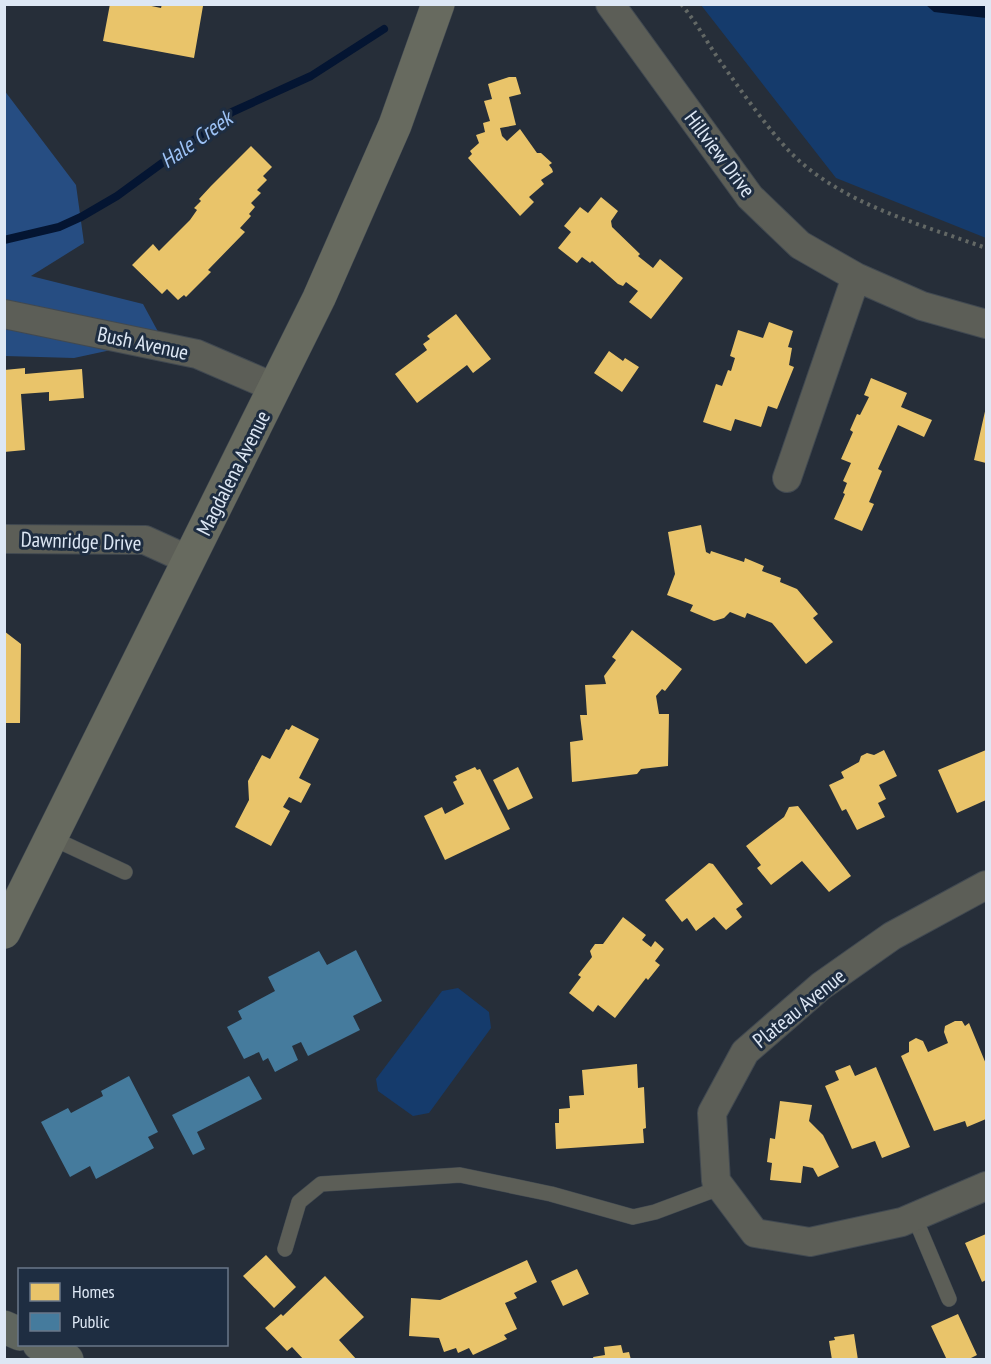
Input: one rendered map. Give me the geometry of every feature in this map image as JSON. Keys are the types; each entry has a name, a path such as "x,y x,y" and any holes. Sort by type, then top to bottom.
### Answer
{"highway":[{"path":"4,1327 18,1333"},
{"path":"43,1346 67,1359"}],"main road":[{"name":"Magdalena Avenue","path":"4,932 276,388 352,229 395,125 438,4"}],"street":[{"name":"Hillview Drive","path":"610,4 750,197 800,245 856,277 922,306 987,324"},
{"path":"787,478 856,277"},
{"name":"Bush Avenue","path":"4,314 196,354 276,388"},
{"name":"Dawnridge Drive","path":"4,539 146,540 189,560"},
{"name":"Plateau Avenue","path":"987,885 892,936 821,986 745,1052 712,1113 716,1181 755,1233 810,1242 902,1222 987,1186"}],"lane":[{"path":"52,838 125,872"},
{"path":"285,1249 299,1202 321,1184 460,1175 551,1194 633,1217 655,1212 722,1187"},
{"path":"914,1216 949,1299"}],"path":[{"path":"681,4 699,25 719,60 790,152 836,187 891,213 987,249"}],"shaded area":[{"path":"701,5 986,5 986,238 836,178"},
{"path":"926,5 986,5 986,18 934,12"},
{"path":"4,90 76,185 84,243 31,276 143,304 162,339 74,358 5,356"},
{"path":"458,988 489,1012 491,1028 429,1113 413,1116 378,1091 376,1079 442,991"}],"building: Homes":[{"path":"110,4 142,4 161,8 162,4 203,6 194,58 103,41"},
{"path":"516,77 521,94 509,97 516,125 500,128 502,136 507,141 520,129 537,153 541,153 552,163 549,165 553,172 541,180 544,184 529,197 534,202 520,216 468,158 472,154 470,151 479,143 476,135 485,132 483,123 490,121 484,101 492,99 488,84"},
{"path":"251,146 272,167 263,176 267,180 257,190 261,193 251,203 255,207 249,214 251,216 240,228 245,232 208,270 211,272 186,297 184,295 178,300 167,289 162,294 132,265 153,244 159,251 190,220 197,210 194,208 201,201 199,199"},
{"path":"601,197 618,211 611,221 612,227 640,254 638,256 653,268 660,259 683,278 651,319 629,302 638,291 626,282 623,286 618,284 592,261 590,263 582,257 577,263 558,248 571,232 564,226 580,207 588,213"},
{"path":"456,314 491,359 473,373 467,365 417,403 395,374 427,350 423,344 430,339 427,336"},
{"path":"769,322 793,331 788,347 792,348 789,365 794,367 777,409 768,406 761,427 735,419 731,431 703,422 716,384 722,386 728,370 731,371 735,358 730,356 738,330 763,338"},
{"path":"609,351 623,361 625,358 639,367 622,392 594,373"},
{"path":"25,368 25,374 82,369 84,398 49,401 49,392 21,394 25,450 4,452 4,370"},
{"path":"871,378 907,393 901,407 932,420 924,437 898,425 878,469 882,471 869,502 874,504 862,531 834,519 845,494 843,493 847,483 843,481 851,463 841,459 853,432 850,430 857,414 860,415 869,397 864,395"},
{"path":"986,407 986,463 974,460"},
{"path":"701,525 706,552 710,554 711,551 744,562 745,558 764,566 762,571 781,578 780,582 797,589 818,614 813,618 833,642 806,664 772,623 747,613 745,618 730,612 724,618 714,621 690,611 693,605 667,595 675,574 668,532"},
{"path":"632,630 682,669 665,691 662,689 656,696 659,714 669,714 668,766 641,769 637,774 572,782 570,742 583,740 580,715 587,715 585,685 606,684 604,676 616,660 612,657"},
{"path":"4,631 21,644 20,723 4,723"},
{"path":"292,725 319,739 299,778 311,784 301,803 289,797 283,807 290,811 271,846 235,827 249,800 248,781 262,755 270,759 286,729 289,730"},
{"path":"884,750 897,776 879,785 886,799 878,803 885,817 857,830 846,809 842,811 829,785 844,778 841,772 859,762 861,756 867,753 874,755"},
{"path":"986,750 986,800 957,813 938,770"},
{"path":"475,767 477,770 480,769 510,829 445,860 424,816 442,807 445,814 464,804 453,782 457,780 455,776"},
{"path":"518,767 533,798 508,810 493,780"},
{"path":"798,806 851,876 829,892 802,861 771,885 757,868 761,865 746,846 784,817 789,807"},
{"path":"709,863 713,864 743,904 736,909 742,917 726,930 714,917 696,931 687,918 682,922 665,900"},
{"path":"623,917 646,935 642,940 651,947 655,941 664,949 655,961 660,965 648,980 646,978 615,1018 598,1005 593,1012 569,993 581,977 578,975 592,957 590,951 595,944 603,944"},
{"path":"955,1021 962,1021 965,1026 969,1023 986,1064 986,1119 967,1127 965,1121 934,1131 901,1056 909,1052 909,1042 916,1038 923,1041 928,1052 948,1043 944,1032 945,1026"},
{"path":"637,1064 638,1088 644,1087 646,1128 643,1129 644,1143 556,1149 555,1123 559,1123 559,1109 570,1108 569,1096 584,1095 582,1070"},
{"path":"850,1065 855,1076 876,1067 910,1147 882,1158 875,1141 852,1149 825,1086 839,1080 835,1071"},
{"path":"780,1101 812,1105 809,1121 823,1135 839,1167 818,1177 813,1168 803,1166 801,1183 770,1180 772,1163 767,1162 770,1138 775,1139"},
{"path":"986,1234 986,1280 982,1282 965,1243"},
{"path":"266,1255 296,1287 274,1308 243,1276"},
{"path":"527,1260 537,1282 514,1293 517,1298 505,1303 517,1329 504,1335 507,1339 473,1355 469,1348 458,1353 456,1348 444,1352 439,1338 409,1336 411,1298 440,1300"},
{"path":"577,1269 589,1294 563,1306 551,1281"},
{"path":"325,1276 364,1317 339,1340 357,1360 304,1360 292,1347 287,1351 265,1328 281,1314 283,1316"},
{"path":"958,1314 977,1355 967,1360 947,1360 931,1326"},
{"path":"854,1334 858,1360 832,1360 829,1341 835,1340 834,1337"},
{"path":"621,1345 623,1353 629,1352 631,1360 594,1360 593,1357 605,1355 604,1347"}],"building: Public":[{"path":"356,950 382,1001 353,1016 360,1030 308,1056 301,1042 292,1046 298,1060 275,1072 268,1058 263,1061 259,1052 244,1059 227,1027 242,1019 238,1011 275,991 268,977 319,951 327,965"},
{"path":"129,1076 158,1132 148,1137 154,1148 96,1179 90,1166 70,1177 41,1122 68,1108 71,1113 103,1096 101,1091"},
{"path":"249,1076 262,1099 197,1132 205,1149 193,1155 172,1115"}],"waterway":[{"name":"Hale Creek","path":"4,240 59,227 81,217 117,196 232,112 311,76 384,29"}]}
